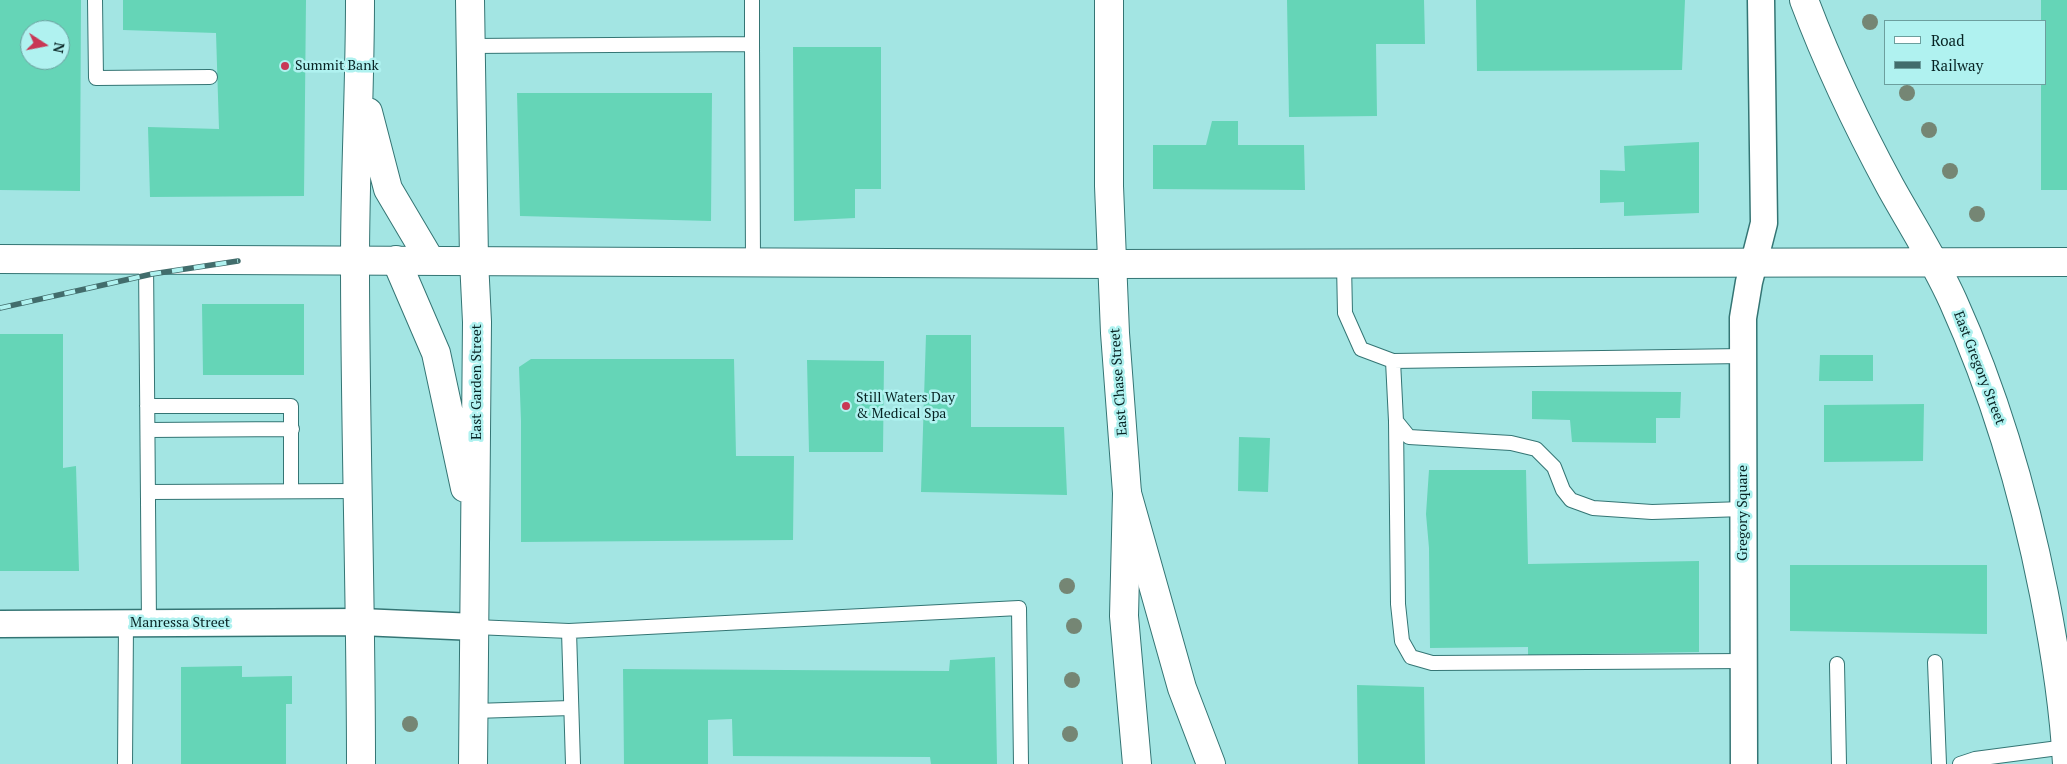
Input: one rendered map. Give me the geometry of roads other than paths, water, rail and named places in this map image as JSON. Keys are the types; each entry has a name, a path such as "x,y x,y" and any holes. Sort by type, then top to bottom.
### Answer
{"main road":[{"path":"360,0 360,80 355,260 361,622 361,764"},
{"name":"East Garden Street","path":"470,0 474,260 477,322 473,764"},
{"name":"East Chase Street","path":"1109,0 1109,186 1115,333 1126,493 1124,616 1137,764"},
{"name":"East Gregory Street","path":"1804,0 1839,88 1890,186 1934,263 1954,303 1980,367 2020,486 2034,539 2052,633 2066,755"},
{"path":"360,80 388,189 430,260"},
{"path":"0,259 1112,264 2067,262"},
{"path":"396,260 436,353 476,536"},
{"path":"1126,493 1182,688 1211,764"}],"street":[{"path":"1754,264 1764,220 1761,0"},
{"name":"Gregory Square","path":"1744,764 1742,318 1754,264"},
{"name":"Manressa Street","path":"0,624 361,622 475,627"}],"lane":[{"path":"95,0 96,78 210,77"},
{"path":"752,0 753,262"},
{"path":"471,46 752,44"},
{"path":"125,764 148,492 146,260"},
{"path":"1344,264 1345,313 1361,349 1393,361 1743,356"},
{"path":"1393,361 1396,421 1398,604 1402,641 1411,656 1432,663 1744,662"},
{"path":"147,406 292,406 291,491"},
{"path":"1396,421 1409,437 1511,443 1536,449 1554,467 1563,490 1571,500 1593,508 1652,512 1743,509"},
{"path":"148,430 292,429"},
{"path":"148,492 359,490"},
{"path":"475,627 569,632 1019,608 1021,764"},
{"path":"569,632 573,764"},
{"path":"1935,662 1939,764"},
{"path":"1837,664 1839,764"},
{"path":"474,711 571,708"},
{"path":"1960,764 1975,759 2066,755"}],"railway":[{"path":"0,308 152,274 238,261"}],"place":[{"name":"Summit Bank","path":"285,66"},
{"name":"Still Waters Day & Medical Spa","path":"846,406"}]}
